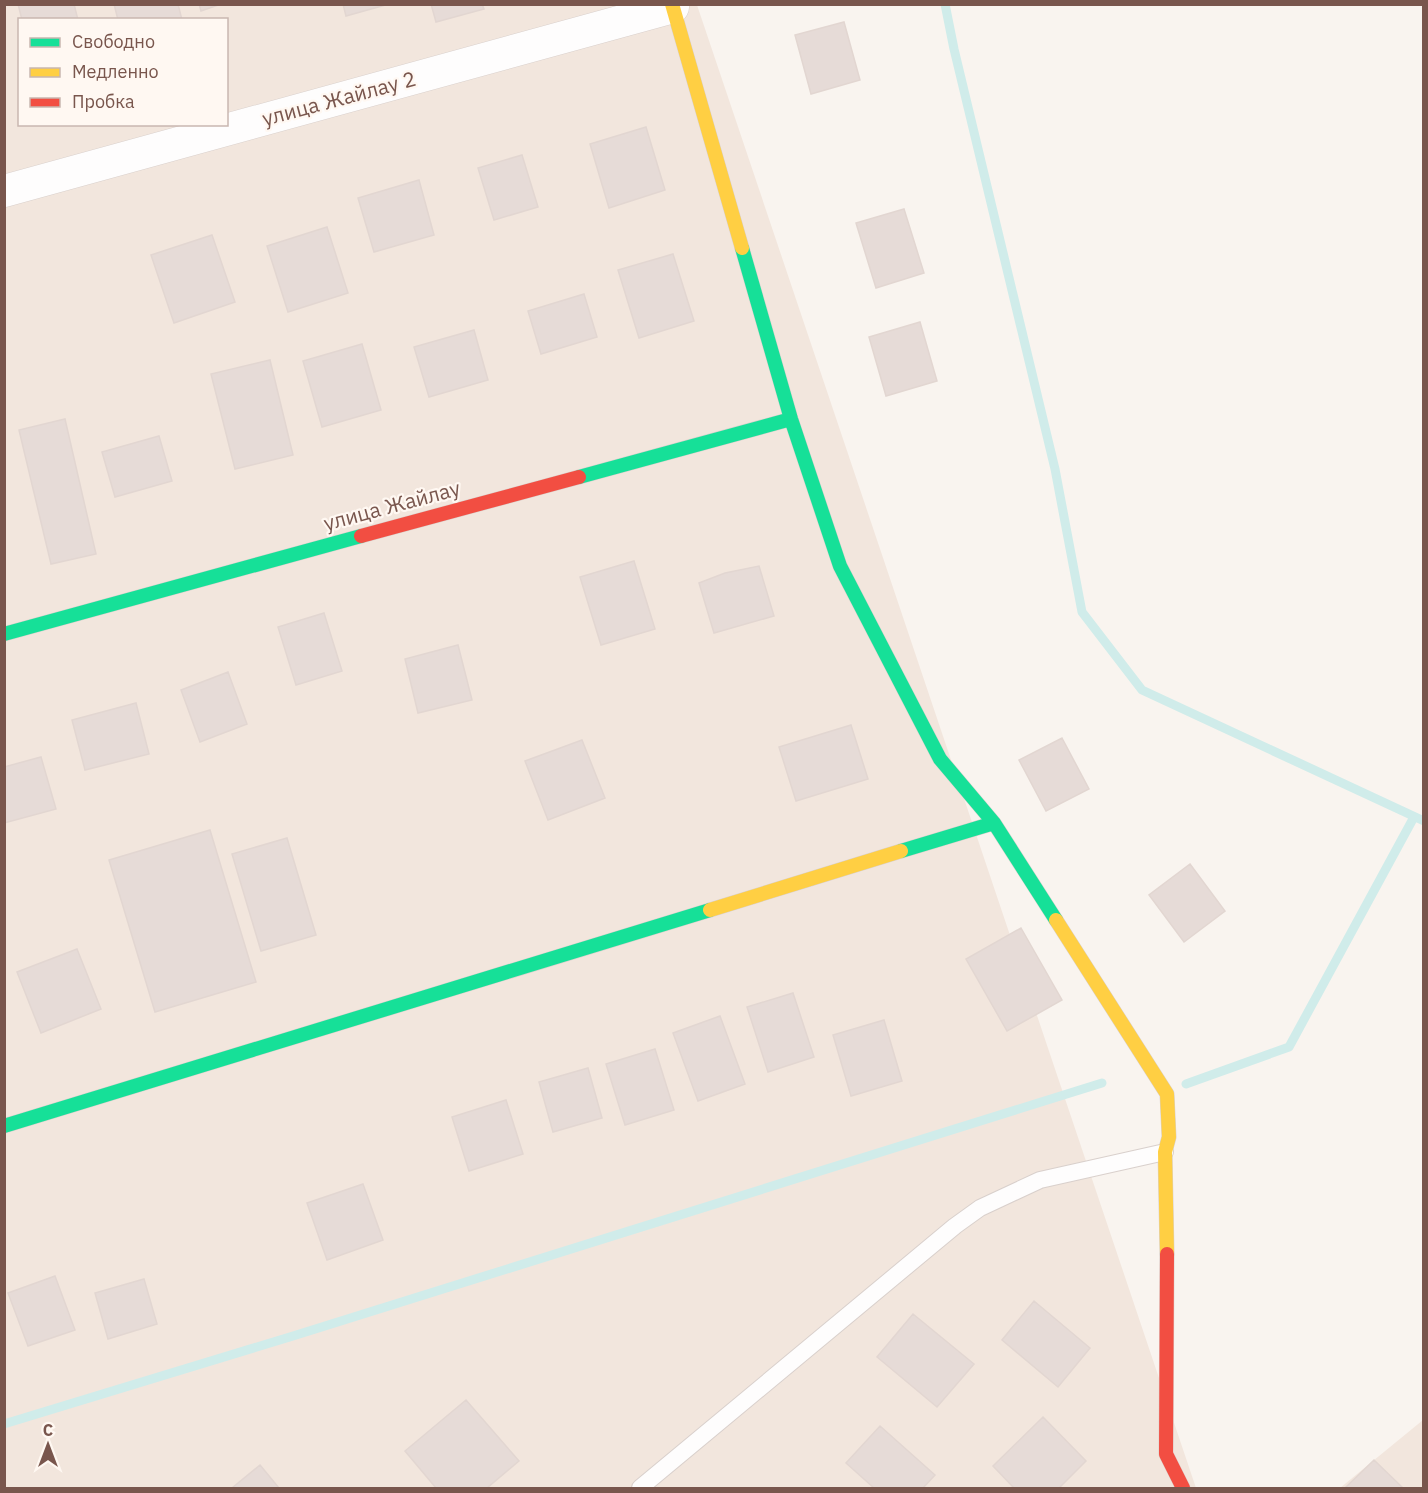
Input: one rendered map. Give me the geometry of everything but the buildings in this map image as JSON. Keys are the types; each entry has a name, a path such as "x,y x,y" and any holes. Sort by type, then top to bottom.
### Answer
{"street":[{"name":"улица Жайлау 2","path":"4,191 673,6"},
{"path":"673,6 791,419 840,566 940,759 994,823 1167,1094 1169,1137 1165,1152 1168,1307 1166,1454 1183,1488"},
{"name":"улица Жайлау","path":"4,634 791,419"},
{"path":"4,1126 994,823"}],"lane":[{"path":"640,1488 955,1226 980,1208 1040,1180 1165,1152"}],"shaded area":[{"path":"5,5 697,5 1196,1488 5,1488"},
{"path":"1423,1420 1423,1488 1340,1488"}],"waterway":[{"path":"945,4 1055,469 1082,612 1142,690 1424,821"},
{"path":"1186,1084 1289,1047 1414,817"},
{"path":"4,1424 1102,1083"}],"traffic: fast":[{"path":"742,248 791,419 840,566 940,759 994,823 1056,920"},
{"path":"579,477 791,419"},
{"path":"4,634 361,536"},
{"path":"901,851 994,823"},
{"path":"4,1126 710,910"}],"traffic: slow":[{"path":"672,4 742,248"},
{"path":"710,910 901,851"},
{"path":"1056,920 1167,1094 1169,1137 1165,1152 1167,1254"}],"traffic: jam":[{"path":"361,536 579,477"},
{"path":"1167,1254 1166,1454 1183,1488"}]}
